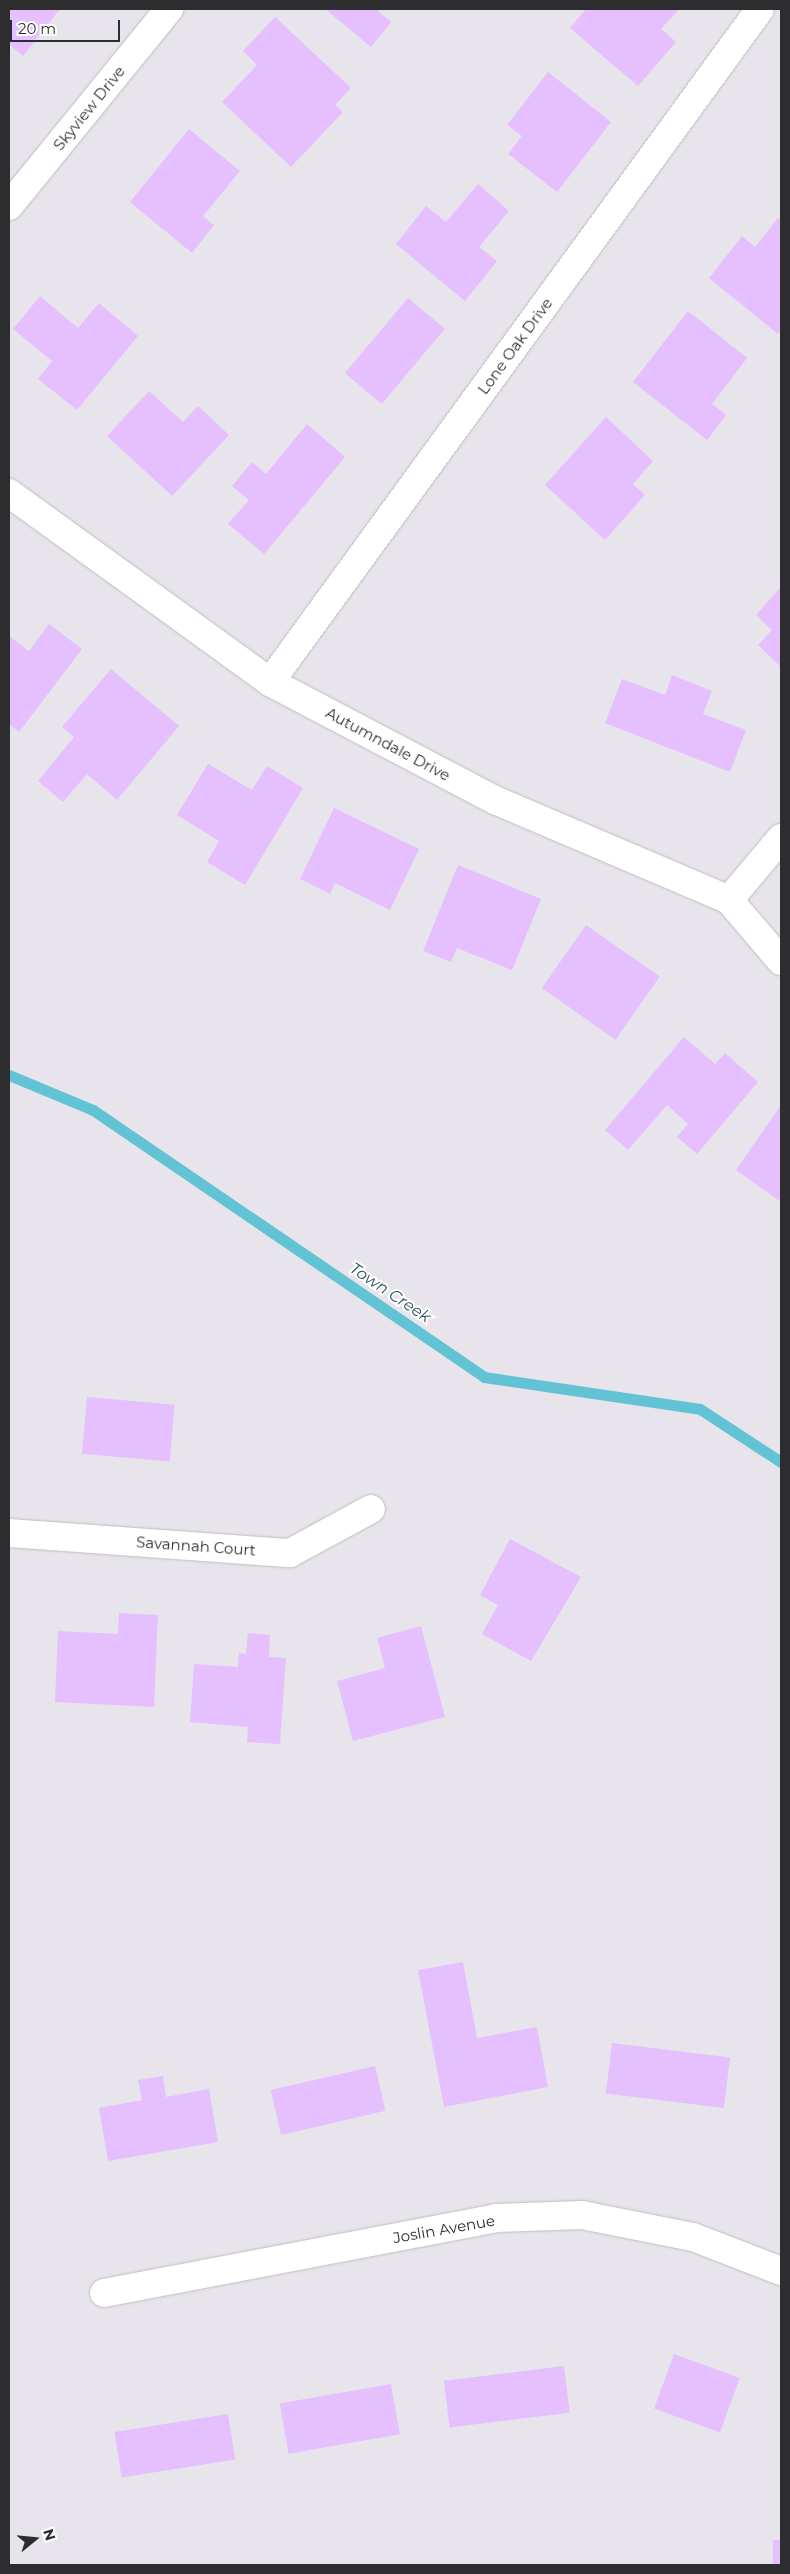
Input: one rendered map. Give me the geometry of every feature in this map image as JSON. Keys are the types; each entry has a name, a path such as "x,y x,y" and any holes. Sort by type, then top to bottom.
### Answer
{"street":[{"name":"Skyview Drive","path":"9,206 169,9"},
{"name":"Lone Oak Drive","path":"270,682 760,9"},
{"name":"Autumndale Drive","path":"9,493 270,682 496,800 729,900 781,961"},
{"path":"729,900 781,838"},
{"name":"Savannah Court","path":"9,1533 290,1553 371,1509"},
{"name":"Joslin Avenue","path":"104,2294 496,2218 572,2215 693,2237 781,2271"}],"building":[{"path":"9,9 60,9 23,56 9,44"},
{"path":"325,9 380,9 378,11 391,22 371,47"},
{"path":"586,9 679,9 661,29 676,42 638,86 570,28"},
{"path":"275,17 351,88 335,105 343,112 291,167 222,102 257,65 243,51"},
{"path":"548,72 611,122 557,192 508,154 522,136 507,125"},
{"path":"189,129 240,171 203,216 214,225 192,253 130,202"},
{"path":"478,184 509,211 479,247 497,261 465,301 396,244 426,206 446,222"},
{"path":"778,218 781,221 781,329 778,334 709,278 742,236 755,247"},
{"path":"40,296 78,328 99,303 138,336 77,410 38,379 52,361 13,329"},
{"path":"408,298 445,329 382,404 345,373"},
{"path":"688,311 747,358 712,404 726,415 707,440 633,382"},
{"path":"149,391 183,422 198,406 229,435 172,496 107,436"},
{"path":"606,417 653,461 633,484 645,495 605,540 545,485"},
{"path":"307,424 345,457 264,554 228,524 249,500 232,486 252,462 266,474"},
{"path":"781,587 781,667 758,645 772,630 756,615"},
{"path":"49,624 82,649 19,732 9,724 9,636 29,651"},
{"path":"111,669 179,726 117,800 87,774 63,802 38,781 74,737 62,727"},
{"path":"672,675 712,691 703,714 746,730 730,772 605,723 622,679 665,695"},
{"path":"208,764 252,790 267,766 303,788 245,885 207,862 219,841 177,815"},
{"path":"334,808 419,849 390,910 335,883 330,894 300,879"},
{"path":"458,865 541,899 512,970 457,948 451,962 423,951"},
{"path":"586,925 660,977 616,1040 542,988"},
{"path":"684,1037 715,1064 725,1053 758,1082 697,1154 677,1137 688,1124 667,1105 628,1150 605,1130"},
{"path":"781,1105 781,1202 736,1170"},
{"path":"87,1397 175,1405 170,1461 82,1454"},
{"path":"510,1539 581,1577 531,1661 482,1634 498,1605 480,1595"},
{"path":"119,1613 158,1615 154,1707 55,1702 58,1631 118,1634"},
{"path":"421,1626 445,1717 353,1741 337,1681 385,1668 377,1638"},
{"path":"248,1633 270,1635 269,1657 286,1658 280,1744 247,1742 248,1727 190,1722 194,1664 238,1667 239,1653 246,1654"},
{"path":"463,1962 477,2038 537,2027 548,2087 444,2107 418,1970"},
{"path":"612,2043 730,2058 724,2108 606,2094"},
{"path":"375,2066 385,2111 281,2135 271,2090"},
{"path":"163,2076 166,2097 209,2089 218,2142 108,2161 99,2108 142,2100 138,2080"},
{"path":"674,2354 740,2378 720,2432 654,2409"},
{"path":"564,2366 570,2413 450,2427 444,2381"},
{"path":"391,2384 400,2434 289,2454 280,2404"},
{"path":"228,2414 235,2459 122,2477 114,2432"},
{"path":"773,2540 781,2540 781,2565 773,2565"}],"waterway":[{"name":"Town Creek","path":"9,1075 93,1110 484,1377 700,1409 781,1462"}]}
